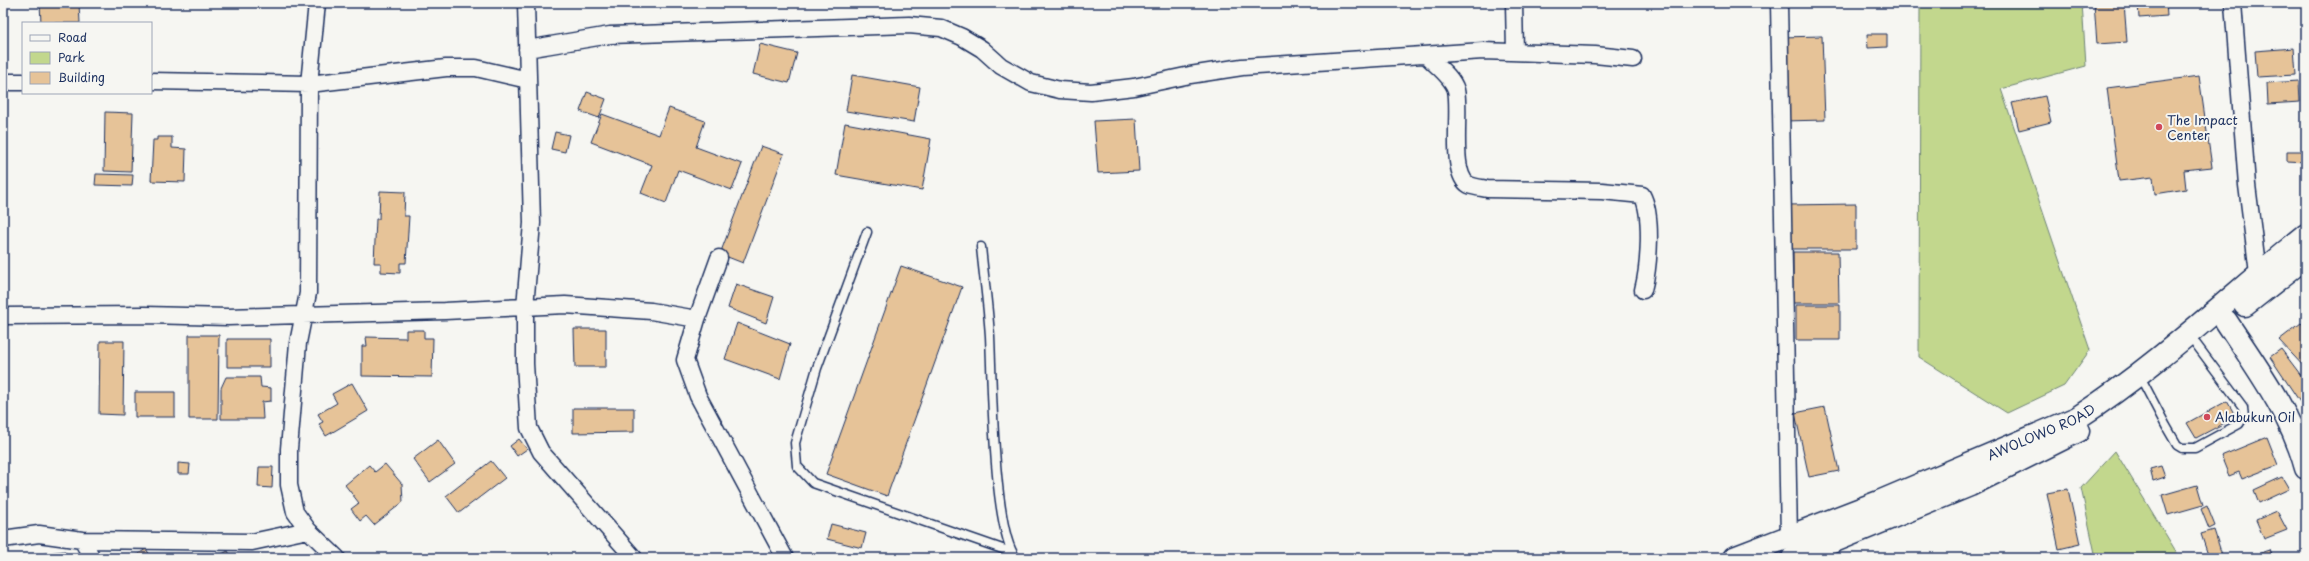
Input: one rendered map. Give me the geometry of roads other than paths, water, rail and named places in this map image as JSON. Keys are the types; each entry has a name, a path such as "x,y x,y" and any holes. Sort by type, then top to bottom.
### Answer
{"main road":[{"name":"AWOLOWO ROAD","path":"2105,407 2258,273 2306,235"},
{"name":"AWOLOWO ROAD","path":"1734,558 1791,548 1970,485 2080,423 2144,384 2306,257"},
{"path":"2226,321 2279,401 2302,451 2306,468"}],"street":[{"path":"317,3 309,84 308,293 298,342 292,414 290,485 295,512 308,530 336,558"},
{"path":"526,3 532,223 524,307 525,364 529,428 541,452 634,558"},
{"path":"1514,3 1515,52"},
{"path":"1779,3 1791,548"},
{"path":"2233,3 2248,184 2258,273"},
{"path":"527,49 610,35 909,25 941,28 962,37 982,49 1001,66 1031,83 1060,90 1091,92 1134,87 1190,75 1242,67 1484,51 1634,59"},
{"path":"1426,55 1449,78 1455,89 1458,108 1457,161 1461,178 1469,185 1487,189 1602,191 1642,195 1646,202 1649,249 1643,290"},
{"path":"152,81 309,84 446,68 476,68 528,80"},
{"path":"3,82 22,82"},
{"path":"719,258 697,319 685,360 688,374 698,396 785,558"},
{"path":"3,316 145,315 228,317 445,311 565,305 651,311 697,319"},
{"path":"3,539 38,534 82,540 252,542 308,530"},
{"path":"82,540 92,558"}],"lane":[{"path":"867,232 817,368 795,443 797,466 813,483 1014,555"},
{"path":"981,247 990,334 998,477 1002,514 1014,555"},
{"path":"2144,384 2177,445 2182,448 2195,448 2239,424 2244,416 2243,407 2196,344"}],"place":[{"name":"The Impact Center","path":"2159,127"},
{"name":"Alabukun Oil","path":"2207,417"}]}
